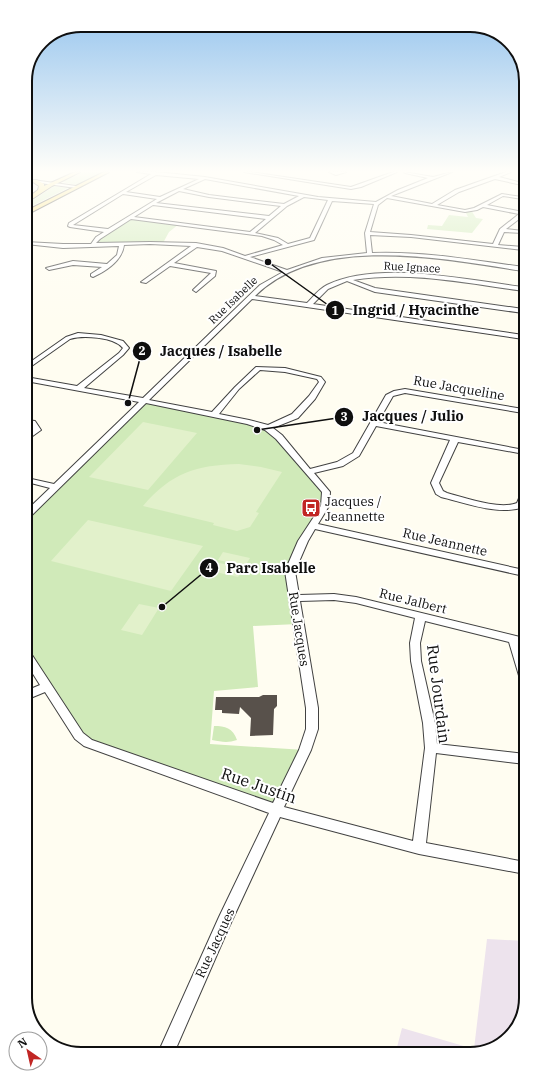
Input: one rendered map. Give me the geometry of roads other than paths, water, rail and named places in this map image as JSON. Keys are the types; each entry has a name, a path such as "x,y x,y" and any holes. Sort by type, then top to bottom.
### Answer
{"street":[{"path":"72,222 70,226 110,231"},
{"path":"93,246 94,242 124,222"},
{"path":"166,222 252,233 270,237 287,245"},
{"path":"252,233 265,222"},
{"path":"245,257 312,239 320,222"},
{"path":"369,222 366,233 366,242 370,255"},
{"path":"495,246 502,230 509,222"},
{"path":"502,230 519,232"},
{"path":"366,233 411,236 519,249"},
{"path":"33,244 93,246 174,243 196,245 223,250 286,271"},
{"path":"93,275 117,260 120,255 122,244"},
{"path":"144,282 196,245"},
{"name":"Rue Isabelle","path":"32,509 262,286 286,271 306,264 326,260 370,255 427,256 519,268"},
{"path":"49,268 73,263 107,266"},
{"path":"170,264 214,272 213,275 196,290"},
{"name":"Rue Ignace","path":"309,305 320,292 330,286 348,280 374,275 412,275 519,288"},
{"path":"348,280 375,290 519,310"},
{"path":"252,297 519,336"},
{"path":"32,364 68,338 78,335 87,335 121,342 126,348 121,354 78,389"},
{"path":"214,415 237,388 258,368 285,370 318,378 322,382 295,416 268,428"},
{"name":"Rue Jacques","path":"32,380 249,422 268,428 279,437 310,471 326,492 327,498 325,506 303,541 290,571 312,708 312,729 305,750 224,922 169,1047"},
{"name":"Rue Jacqueline","path":"310,471 340,464 356,454 375,424 390,395 396,392 405,391 519,410"},
{"path":"32,423 37,430 32,434"},
{"path":"375,424 519,451"},
{"path":"455,439 435,483 439,492 444,495 498,508 513,508 519,506"},
{"path":"32,481 56,487"},
{"name":"Rue Jeannette","path":"313,526 519,572"},
{"name":"Rue Jalbert","path":"294,598 334,597 356,600 519,641"},
{"name":"Rue Jourdain","path":"419,848 431,748 430,722 416,661 415,643 421,616"},
{"name":"Rue Justin","path":"32,664 79,736 88,743 276,811 419,848 519,867"},
{"path":"32,693 46,687"},
{"path":"431,748 519,758"}],"place":[{"name":"Ingrid / Hyacinthe","path":"268,262"},
{"name":"Jacques / Isabelle","path":"128,403"},
{"name":"Jacques / Julio","path":"257,430"},
{"name":"Jacques / Jeannette","path":"311,508"},
{"name":"Parc Isabelle","path":"162,607"}]}
